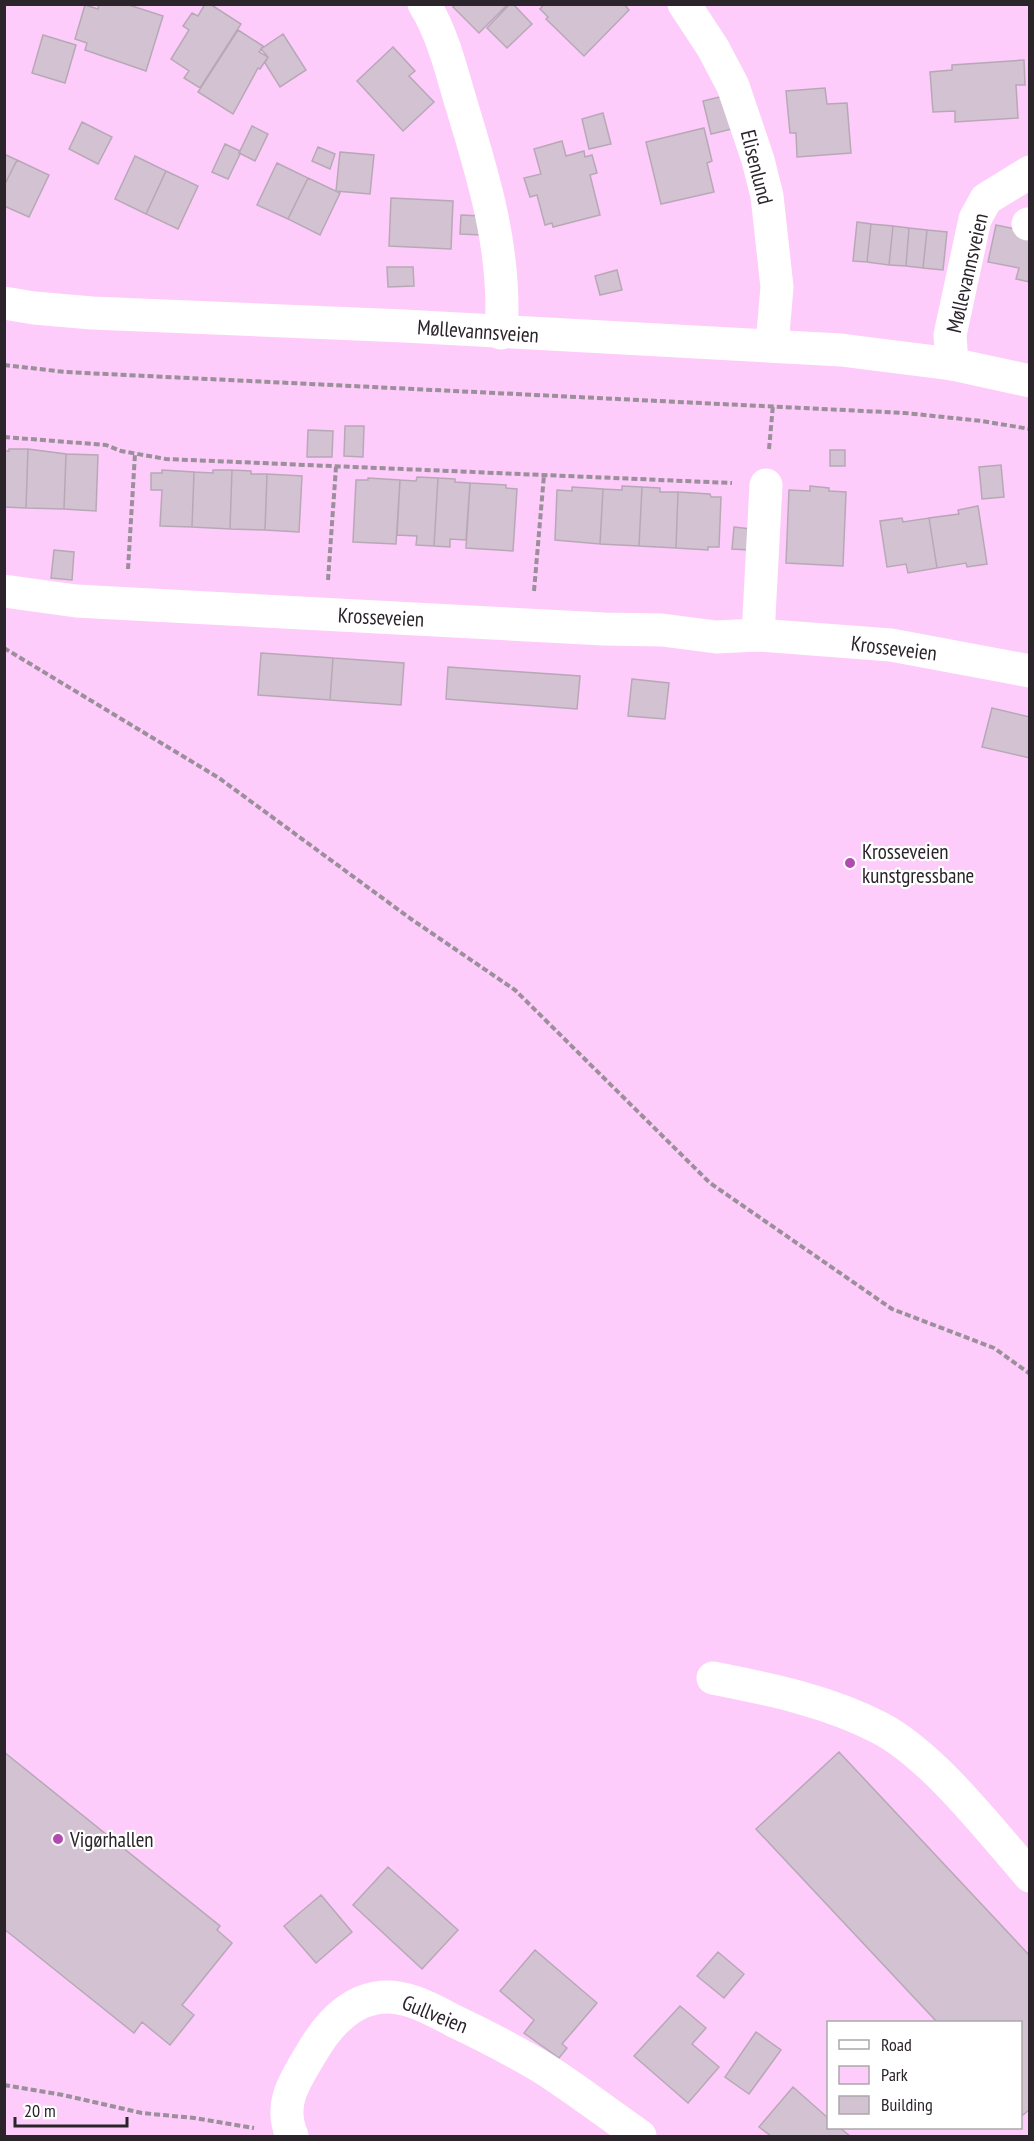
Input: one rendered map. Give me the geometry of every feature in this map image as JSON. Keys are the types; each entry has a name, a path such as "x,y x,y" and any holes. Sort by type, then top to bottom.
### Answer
{"street":[{"path":"424,4 447,54 492,213 503,282 501,333"},
{"name":"Elisenlund","path":"684,4 713,48 732,86 746,121 767,196 777,286 772,345"},
{"name":"Møllevannsveien","path":"952,364 950,335 975,219 986,199 1029,172"},
{"name":"Møllevannsveien","path":"4,303 92,313 404,326 841,350 952,364 1029,381"},
{"path":"758,635 766,485"},
{"name":"Krosseveien","path":"4,591 76,600 125,603 662,630 716,637 758,635 891,645 1029,671"},
{"path":"712,1678 832,1707 881,1729 937,1772 1029,1876"},
{"name":"Gullveien","path":"292,2136 286,2117 293,2086 320,2040 346,2012 367,2000 390,1997 405,1999 427,2007 506,2047 543,2069 640,2136"}],"path":[{"path":"4,365 65,372 905,413 982,421 1029,429"},
{"path":"4,437 106,445 166,459 766,485 773,405"},
{"path":"125,603 135,453"},
{"path":"326,614 336,467"},
{"path":"531,625 544,475"},
{"path":"4,648 219,778 411,919 515,990 710,1183 892,1309 994,1348 1029,1374"},
{"path":"4,2085 63,2095 142,2113 194,2118 261,2130"}],"green space":[{"path":"5,5 1029,5 1029,2136 5,2136"}],"building":[{"path":"99,4 126,4 163,16 146,71 85,50 87,43 75,39 85,5 98,9"},
{"path":"205,4 210,4 241,24 200,88 184,78 189,71 171,59 189,30 183,26 192,13 198,16"},
{"path":"455,4 505,4 506,6 479,33 453,7"},
{"path":"510,4 513,4 532,24 507,48 487,28"},
{"path":"544,4 624,4 629,10 584,56 546,19 548,17 540,9"},
{"path":"238,30 263,46 259,52 268,57 260,69 258,68 233,114 198,92"},
{"path":"283,34 306,70 280,87 265,63 268,57 261,49"},
{"path":"43,35 76,45 65,83 32,73"},
{"path":"393,47 415,71 409,76 434,102 403,131 357,81"},
{"path":"1024,60 1025,85 1016,85 1018,118 955,122 955,111 933,112 930,72 952,70 952,65"},
{"path":"825,88 827,104 847,103 851,153 797,157 796,133 790,133 786,91"},
{"path":"724,96 732,129 711,134 703,101"},
{"path":"603,113 611,144 589,149 582,119"},
{"path":"82,122 112,137 98,164 69,149"},
{"path":"252,126 268,134 255,161 239,153"},
{"path":"704,128 712,161 707,163 714,192 661,204 646,142"},
{"path":"562,141 566,156 584,151 585,157 592,155 597,173 590,175 600,215 553,227 552,223 545,225 537,195 530,197 524,178 541,174 534,149"},
{"path":"225,144 240,151 228,179 212,172"},
{"path":"318,147 335,154 330,169 312,161"},
{"path":"340,152 374,155 370,194 336,191"},
{"path":"4,154 17,160 4,186"},
{"path":"135,156 166,171 146,214 115,199"},
{"path":"17,160 49,175 29,217 4,206 4,186"},
{"path":"277,163 308,178 288,219 257,205"},
{"path":"166,171 198,186 178,229 146,214"},
{"path":"308,178 340,193 320,235 288,219"},
{"path":"391,198 453,201 451,249 389,246"},
{"path":"461,215 481,216 481,235 460,234"},
{"path":"857,222 871,224 867,262 853,261"},
{"path":"871,224 893,226 889,265 867,262"},
{"path":"996,225 1030,232 1028,240 1030,241 1030,282 1016,279 1019,268 988,262"},
{"path":"893,226 909,228 906,266 889,265"},
{"path":"909,228 927,230 923,268 906,266"},
{"path":"927,230 947,232 943,270 923,268"},
{"path":"387,267 413,267 414,286 388,287"},
{"path":"617,270 622,290 600,295 595,276"},
{"path":"345,426 364,426 363,457 344,456"},
{"path":"308,430 333,431 332,457 307,457"},
{"path":"9,449 28,449 26,508 4,507 4,451 9,451"},
{"path":"28,449 66,454 64,509 26,508"},
{"path":"830,450 845,450 845,466 830,466"},
{"path":"66,454 98,455 96,511 64,509"},
{"path":"1001,465 1004,497 982,499 979,467"},
{"path":"162,470 194,472 192,527 160,526 162,490 151,490 151,473 162,473"},
{"path":"213,470 232,470 230,529 192,527 194,472 213,473"},
{"path":"232,470 251,471 251,474 267,474 265,530 230,529"},
{"path":"267,474 302,476 299,532 265,530"},
{"path":"417,477 438,478 434,546 416,545 417,536 397,535 400,480 416,481"},
{"path":"368,478 400,480 396,544 353,542 356,480 368,480"},
{"path":"438,478 470,483 466,540 450,539 450,547 434,546"},
{"path":"470,483 506,485 506,488 517,489 513,551 466,548"},
{"path":"622,486 642,487 639,546 600,544 603,489 622,490"},
{"path":"810,486 829,488 829,491 846,492 843,566 786,563 789,490 810,491"},
{"path":"572,487 603,489 600,544 555,540 557,490 572,491"},
{"path":"642,487 660,488 660,492 678,492 676,548 639,546"},
{"path":"678,492 721,497 719,547 708,547 708,550 676,548"},
{"path":"978,506 987,564 967,567 966,563 937,568 929,518 959,514 958,510"},
{"path":"902,518 903,522 929,518 937,568 908,573 906,564 887,567 880,521"},
{"path":"734,527 751,529 749,550 732,549"},
{"path":"54,550 74,552 72,580 51,578"},
{"path":"261,653 333,658 330,700 258,695"},
{"path":"333,658 404,663 401,705 330,700"},
{"path":"448,667 580,676 577,709 446,699"},
{"path":"632,679 669,683 665,719 628,716"},
{"path":"992,708 1030,717 1030,758 982,747"},
{"name":"Vigørhallen","path":"4,1752 220,1926 217,1930 232,1943 182,2005 194,2015 170,2045 142,2022 134,2033 4,1929"},
{"path":"839,1752 1030,1956 1030,2109 1022,2114 1022,2021 936,2021 756,1829"},
{"path":"388,1867 458,1930 422,1969 353,1905"},
{"path":"321,1895 352,1932 316,1963 284,1926"},
{"path":"535,1950 597,2003 562,2044 567,2048 559,2058 524,2033 534,2020 500,1991"},
{"path":"718,1952 744,1974 724,1998 697,1976"},
{"path":"680,2006 706,2028 692,2044 719,2067 688,2103 634,2056"},
{"path":"756,2032 781,2050 749,2094 725,2077"},
{"path":"793,2087 827,2117 827,2129 841,2129 850,2136 771,2136 759,2127"}],"place":[{"name":"Krosseveien kunstgressbane","path":"850,863"},
{"name":"Vigørhallen","path":"58,1839"}]}
